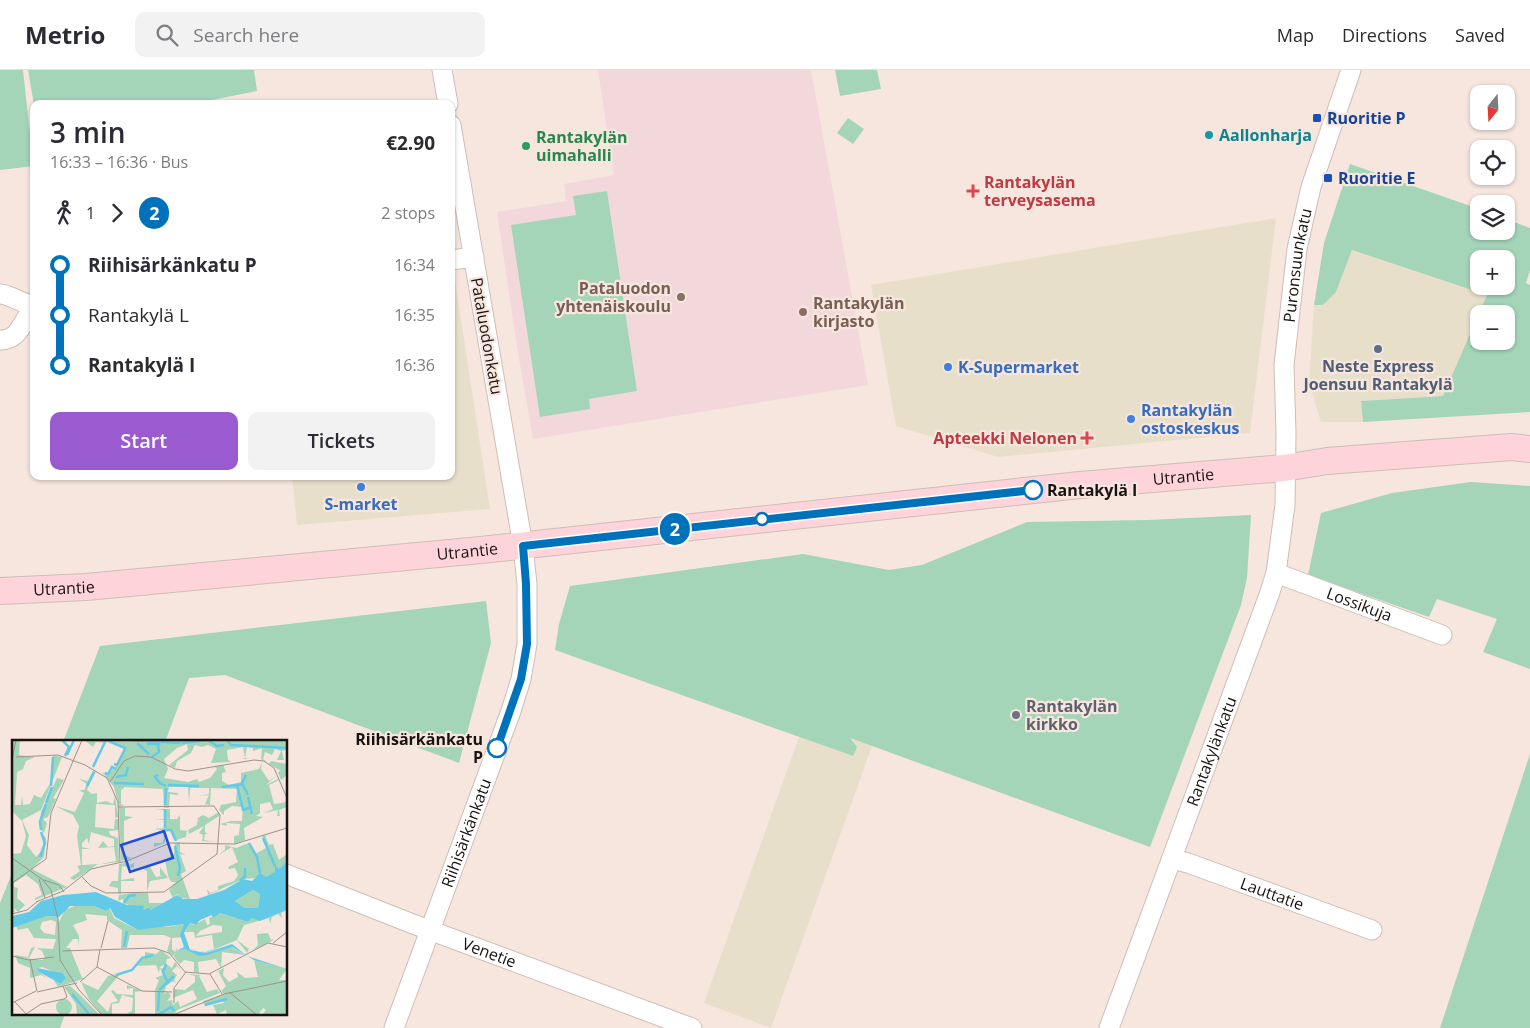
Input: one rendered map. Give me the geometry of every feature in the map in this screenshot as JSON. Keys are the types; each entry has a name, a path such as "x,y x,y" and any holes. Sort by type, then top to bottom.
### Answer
{"main road":[{"name":"Utrantie","path":"0,591 86,586 523,546 1080,485 1284,468 1327,461 1511,447 1530,449"}],"street":[{"path":"442,70 447,100"},
{"name":"Puronsuunkatu","path":"1284,468 1286,433 1284,365 1297,249 1311,187 1350,70"},
{"name":"Pataluodonkatu","path":"455,149 523,546"},
{"path":"455,259 474,257"},
{"path":"7,296 30,304"},
{"path":"7,296 19,302 23,309 23,325"},
{"path":"0,340 13,337 19,332 30,315"},
{"name":"Rantakylänkatu","path":"1110,1028 1270,595 1276,573 1284,504 1284,468"},
{"name":"Riihisärkänkatu","path":"394,1028 511,711 521,679 527,644 523,546"},
{"name":"Lossikuja","path":"1276,573 1442,635"},
{"name":"Lauttatie","path":"1172,859 1188,863 1372,930"},
{"name":"Venetie","path":"288,875 429,930 692,1028"}],"shaded area":[{"name":"Pataluodon yhtenäiskoulu","path":"598,70 811,70 868,385 533,439 497,212 566,201 564,184 614,175"},
{"path":"1276,218 1250,433 998,457 896,426 871,285"},
{"path":"1352,250 1470,289 1470,295 1487,295 1483,305 1470,305 1470,334 1443,396 1361,401 1363,422 1321,422 1309,383 1314,305 1323,305 1336,292"},
{"path":"455,281 490,509 297,525 292,480 455,480"},
{"path":"799,737 852,756 857,747 849,738 872,746 771,1028 704,1003"}],"green space":[{"path":"0,70 23,70 30,135 30,166 0,170"},
{"path":"28,70 254,70 257,91 211,100 33,100"},
{"path":"835,70 877,70 881,89 840,96"},
{"path":"848,118 864,129 853,144 837,133"},
{"path":"1350,164 1470,206 1470,240 1515,240 1515,222 1530,228 1530,270 1526,283 1530,285 1530,412 1363,422 1361,401 1443,396 1470,334 1470,350 1515,350 1515,305 1483,305 1487,295 1515,295 1515,250 1470,250 1470,289 1352,250 1336,292 1323,305 1314,305 1324,243"},
{"path":"607,191 637,391 589,399 590,409 540,417 511,225 576,215 573,196"},
{"path":"1471,482 1530,486 1530,669 1483,652 1497,619 1437,599 1429,617 1308,575 1321,513 1392,493"},
{"path":"1251,515 1247,578 1241,605 1150,847 850,738 857,747 853,756 555,650 559,624 570,586 803,554 889,570 922,565 1027,522 1148,520"},
{"path":"486,601 491,643 459,763 225,675 189,678 166,740 64,740 100,646"},
{"path":"1530,754 1530,1028 1440,1028"},
{"path":"12,873 12,1016 64,1016 60,1028 0,1028 0,903"}],"bus line":[{"name":"2","path":"497,748 521,679 527,644 523,546 1033,490"}],"place":[{"name":"Ruoritie P","path":"1317,118"},
{"name":"Aallonharja","path":"1209,135"},
{"name":"Rantakylän uimahalli","path":"526,146"},
{"name":"Ruoritie E","path":"1328,178"},
{"name":"Rantakylän terveysasema","path":"973,191"},
{"name":"Pataluodon yhtenäiskoulu","path":"681,297"},
{"name":"Rantakylän kirjasto","path":"803,312"},
{"name":"Neste Express Joensuu Rantakylä","path":"1378,349"},
{"name":"K-Supermarket","path":"948,367"},
{"name":"Rantakylän ostoskeskus","path":"1131,419"},
{"name":"Apteekki Nelonen","path":"1087,438"},
{"name":"S-market","path":"361,487"},
{"name":"Rantakylä I","path":"1033,490"},
{"name":"Rantakylän kirkko","path":"1016,715"},
{"name":"Riihisärkänkatu P","path":"497,748"}]}
